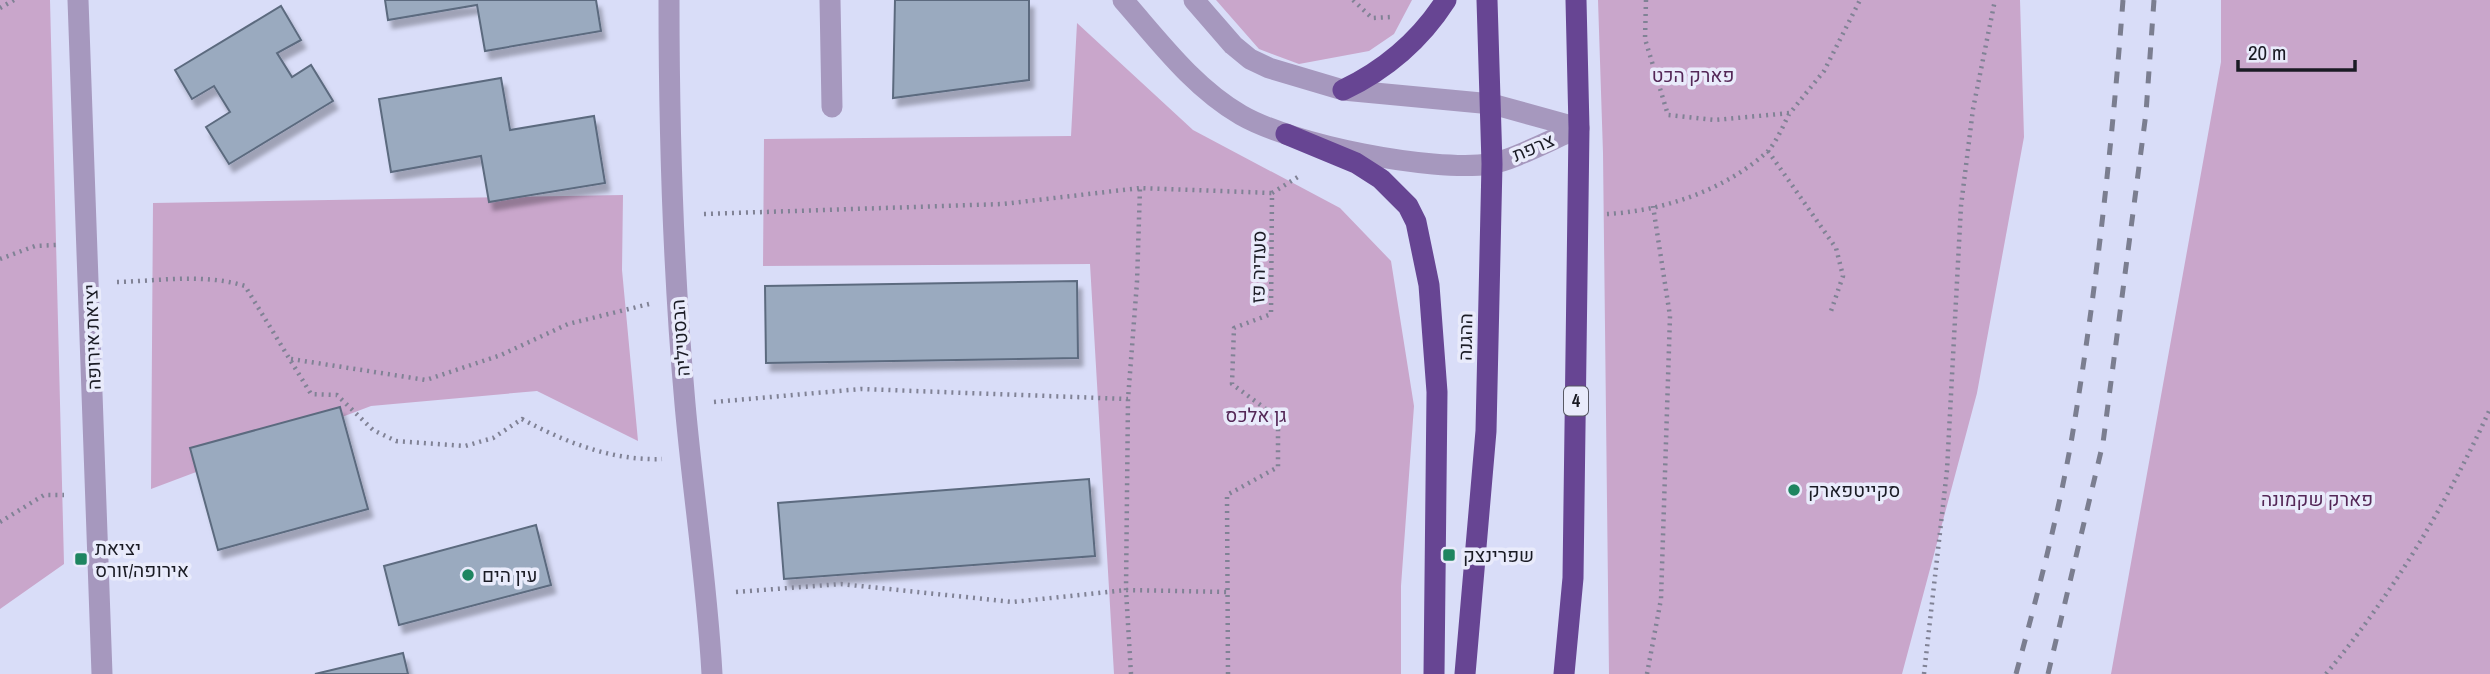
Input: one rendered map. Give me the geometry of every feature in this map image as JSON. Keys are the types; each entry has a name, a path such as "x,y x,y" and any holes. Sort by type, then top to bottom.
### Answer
{"highway":[{"path":"1343,90 1373,74 1427,27 1446,0"},
{"name":"ההגנה","path":"1465,674 1486,431 1492,164 1488,0"},
{"name":"4","path":"1564,674 1573,578 1579,128 1576,0"},
{"path":"1286,134 1356,163 1381,179 1408,206 1416,222 1429,285 1437,392 1434,674"}],"street":[{"name":"יציאת אירופה","path":"78,0 102,674"},
{"name":"הבסטיליה","path":"669,0 671,215 685,404 708,594 712,674"},
{"path":"830,0 832,107"},
{"name":"צרפת","path":"1123,0 1178,63 1212,94 1242,116 1286,134 1389,159 1439,164 1492,164 1579,128"},
{"name":"צרפת","path":"1194,0 1233,45 1250,59 1269,68 1343,90 1492,104 1579,128"}],"path":[{"path":"0,8 14,0"},
{"path":"1353,0 1373,18 1419,16 1427,27"},
{"path":"1646,0 1646,39 1668,115 1715,120 1790,113"},
{"path":"1578,215 1623,213 1710,191 1768,151 1790,113 1824,71 1860,0"},
{"path":"1924,674 1947,470 1961,206 1973,109 1995,0"},
{"path":"1768,151 1836,248 1843,276 1830,314"},
{"path":"671,215 1003,204 1140,188 1272,193 1293,178 1305,174"},
{"path":"1131,674 1126,590 1128,399 1137,282 1140,188"},
{"name":"סעדיה פז","path":"1228,674 1227,495 1278,467 1278,418 1232,384 1234,328 1271,314 1272,193"},
{"path":"1647,674 1661,598 1670,316 1653,205"},
{"path":"0,259 35,246 88,243"},
{"path":"90,283 194,278 226,280 245,286 311,394 337,395 373,430 396,441 466,446 493,438 522,419 555,436 615,456 645,460 691,458"},
{"path":"290,359 426,380 501,355 568,324 677,297"},
{"path":"685,404 861,389 1128,399"},
{"path":"2326,674 2367,626 2422,544 2461,472 2490,409"},
{"path":"0,522 44,495 97,494"},
{"path":"708,594 841,584 1013,602 1126,590 1227,592"}],"green space":[{"path":"0,0 50,0 64,564 0,609"},
{"path":"1216,0 1412,0 1394,34 1369,51 1299,64 1259,49"},
{"name":"פארק הכט","path":"1598,0 2020,0 2024,137 1977,393 1902,674 1609,674 1603,153"},
{"name":"פארק שקמונה","path":"2221,0 2490,0 2490,674 2111,674 2221,62"},
{"name":"גן אלכס","path":"1077,23 1193,130 1340,208 1391,261 1414,406 1401,586 1401,674 1114,674 1090,264 763,266 764,139 1071,136"},
{"path":"623,195 622,270 638,441 537,391 371,406 151,489 153,203"}],"building":[{"path":"385,0 596,0 601,31 485,51 477,5 388,20"},
{"path":"895,0 1029,0 1029,80 893,98"},
{"path":"281,6 301,40 277,53 292,77 311,65 333,101 229,164 206,127 230,112 214,86 192,99 175,70"},
{"path":"501,78 510,130 594,116 605,183 489,202 481,156 391,172 379,99"},
{"path":"1077,281 1078,358 766,363 765,286"},
{"path":"340,407 368,509 218,550 190,448"},
{"path":"1089,479 1095,556 784,579 778,503"},
{"name":"עין הים","path":"536,525 551,585 399,625 384,566"},
{"path":"403,653 408,674 315,674"}],"railway":[{"path":"2016,674 2060,497 2081,383 2114,110 2123,0"},
{"path":"2048,674 2103,443 2146,113 2154,0"}],"place":[{"name":"סקייטפארק","path":"1794,490"},
{"name":"שפרינצק","path":"1449,555"},
{"name":"יציאת אירופה/זורס","path":"81,559"},
{"name":"עין הים","path":"468,575"}]}
